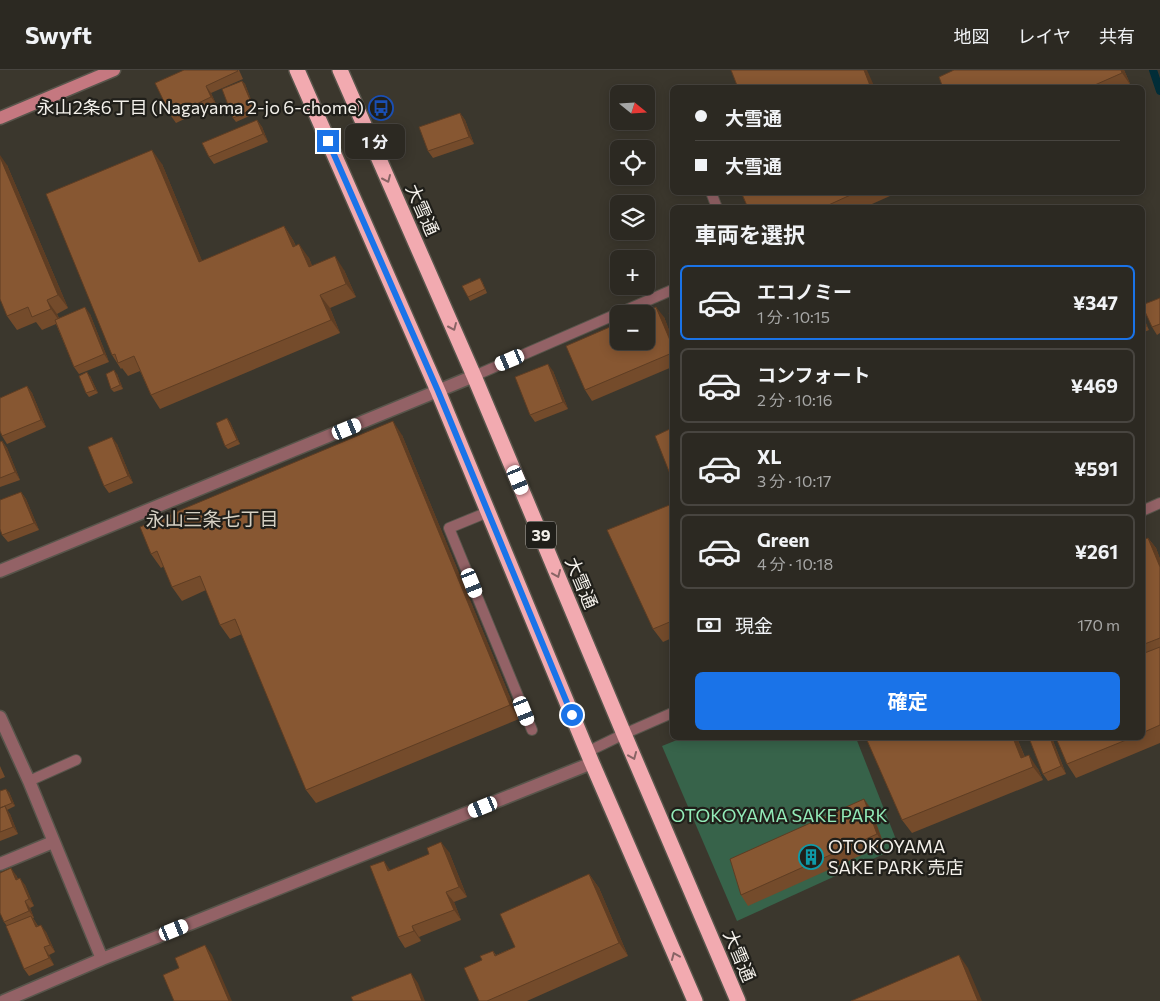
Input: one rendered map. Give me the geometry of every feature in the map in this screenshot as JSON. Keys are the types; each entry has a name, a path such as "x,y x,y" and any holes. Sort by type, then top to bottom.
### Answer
{"highway":[{"name":"39","path":"297,70 438,391 589,758 695,1001"},
{"name":"大雪通","path":"340,70 474,376 738,1001"}],"street":[{"path":"0,118 114,70"},
{"path":"0,571 474,376"},
{"path":"0,719 28,781 102,959"},
{"path":"4,1001 589,758"},
{"path":"0,864 53,842"}],"lane":[{"path":"474,376 670,291"},
{"path":"1145,510 1160,503"},
{"path":"488,512 449,528 532,730"},
{"path":"589,758 624,734 670,714"},
{"path":"28,781 76,760"}],"green space":[{"name":"OTOKOYAMA SAKE PARK","path":"677,740 857,740 899,847 737,921 662,746"}],"building":[{"path":"184,70 238,71 206,86 211,97 171,116 155,83"},
{"path":"731,70 864,70 870,85 737,85"},
{"path":"954,70 1121,70 1122,73 1095,85 942,85 939,77"},
{"path":"242,81 254,109 233,118 222,89"},
{"path":"460,113 469,137 428,151 419,127"},
{"path":"257,120 263,134 209,157 202,143"},
{"path":"152,150 199,262 284,226 293,247 299,244 309,267 335,256 346,284 320,295 331,320 151,395 134,356 118,363 115,354 112,355 46,194"},
{"path":"0,157 58,295 47,300 51,309 32,317 28,307 7,316 0,299"},
{"path":"742,195 850,195 829,205 747,205"},
{"path":"480,278 485,289 468,297 462,286"},
{"path":"1160,298 1160,324 1152,327 1145,312 1145,304"},
{"path":"85,307 104,354 74,367 55,320"},
{"path":"656,307 670,340 670,354 585,390 566,346 610,327 610,350 655,350"},
{"path":"548,364 563,402 530,415 515,377"},
{"path":"114,370 120,385 111,389 106,374"},
{"path":"87,372 95,390 86,393 79,376"},
{"path":"27,386 41,420 2,436 0,431 0,398"},
{"path":"227,418 237,440 225,446 216,423"},
{"path":"393,421 510,705 306,790 235,619 220,625 200,576 172,587 157,551 151,554 140,527"},
{"path":"670,429 670,474 655,436"},
{"path":"112,437 128,476 104,486 88,447"},
{"path":"2,441 15,472 0,478 0,442"},
{"path":"21,492 34,523 2,535 0,529 0,500"},
{"path":"670,505 670,622 653,629 607,530"},
{"path":"1148,538 1160,567 1160,638 1145,644 1145,539"},
{"path":"1160,647 1160,725 1145,732 1145,653"},
{"path":"867,740 1014,740 1021,758 1029,755 1033,767 902,820"},
{"path":"1030,740 1051,740 1061,766 1043,774"},
{"path":"1057,740 1126,740 1067,764"},
{"path":"6,789 12,803 0,808 0,791"},
{"name":"OTOKOYAMA SAKE PARK 売店","path":"864,799 877,834 741,895 730,859"},
{"path":"5,806 13,827 0,832 0,808"},
{"path":"441,842 459,887 446,892 454,910 412,926 414,931 398,937 370,866 384,861 388,871 429,854 427,848"},
{"path":"11,868 16,880 20,878 29,899 25,901 29,911 4,922 0,913 0,873"},
{"path":"589,874 619,943 487,1001 479,1001 464,968 482,960 480,956 493,951 495,956 515,947 500,914"},
{"path":"31,916 36,927 41,925 50,945 44,947 49,958 24,969 6,926"},
{"path":"205,945 229,1001 174,1001 163,975 179,968 175,958"},
{"path":"959,955 978,1001 851,1001"},
{"path":"411,973 422,1001 353,1001 351,997"}],"waterway":[{"path":"1153,70 1160,91"}],"place":[{"name":"永山2条6丁目 (Nagayama 2-jo 6-chome)","path":"381,108"},
{"name":"OTOKOYAMA SAKE PARK 売店","path":"811,857"}],"district":[{"name":"永山三条七丁目","path":"212,519"}],"route":[{"path":"328,141 438,391 572,715"}]}
